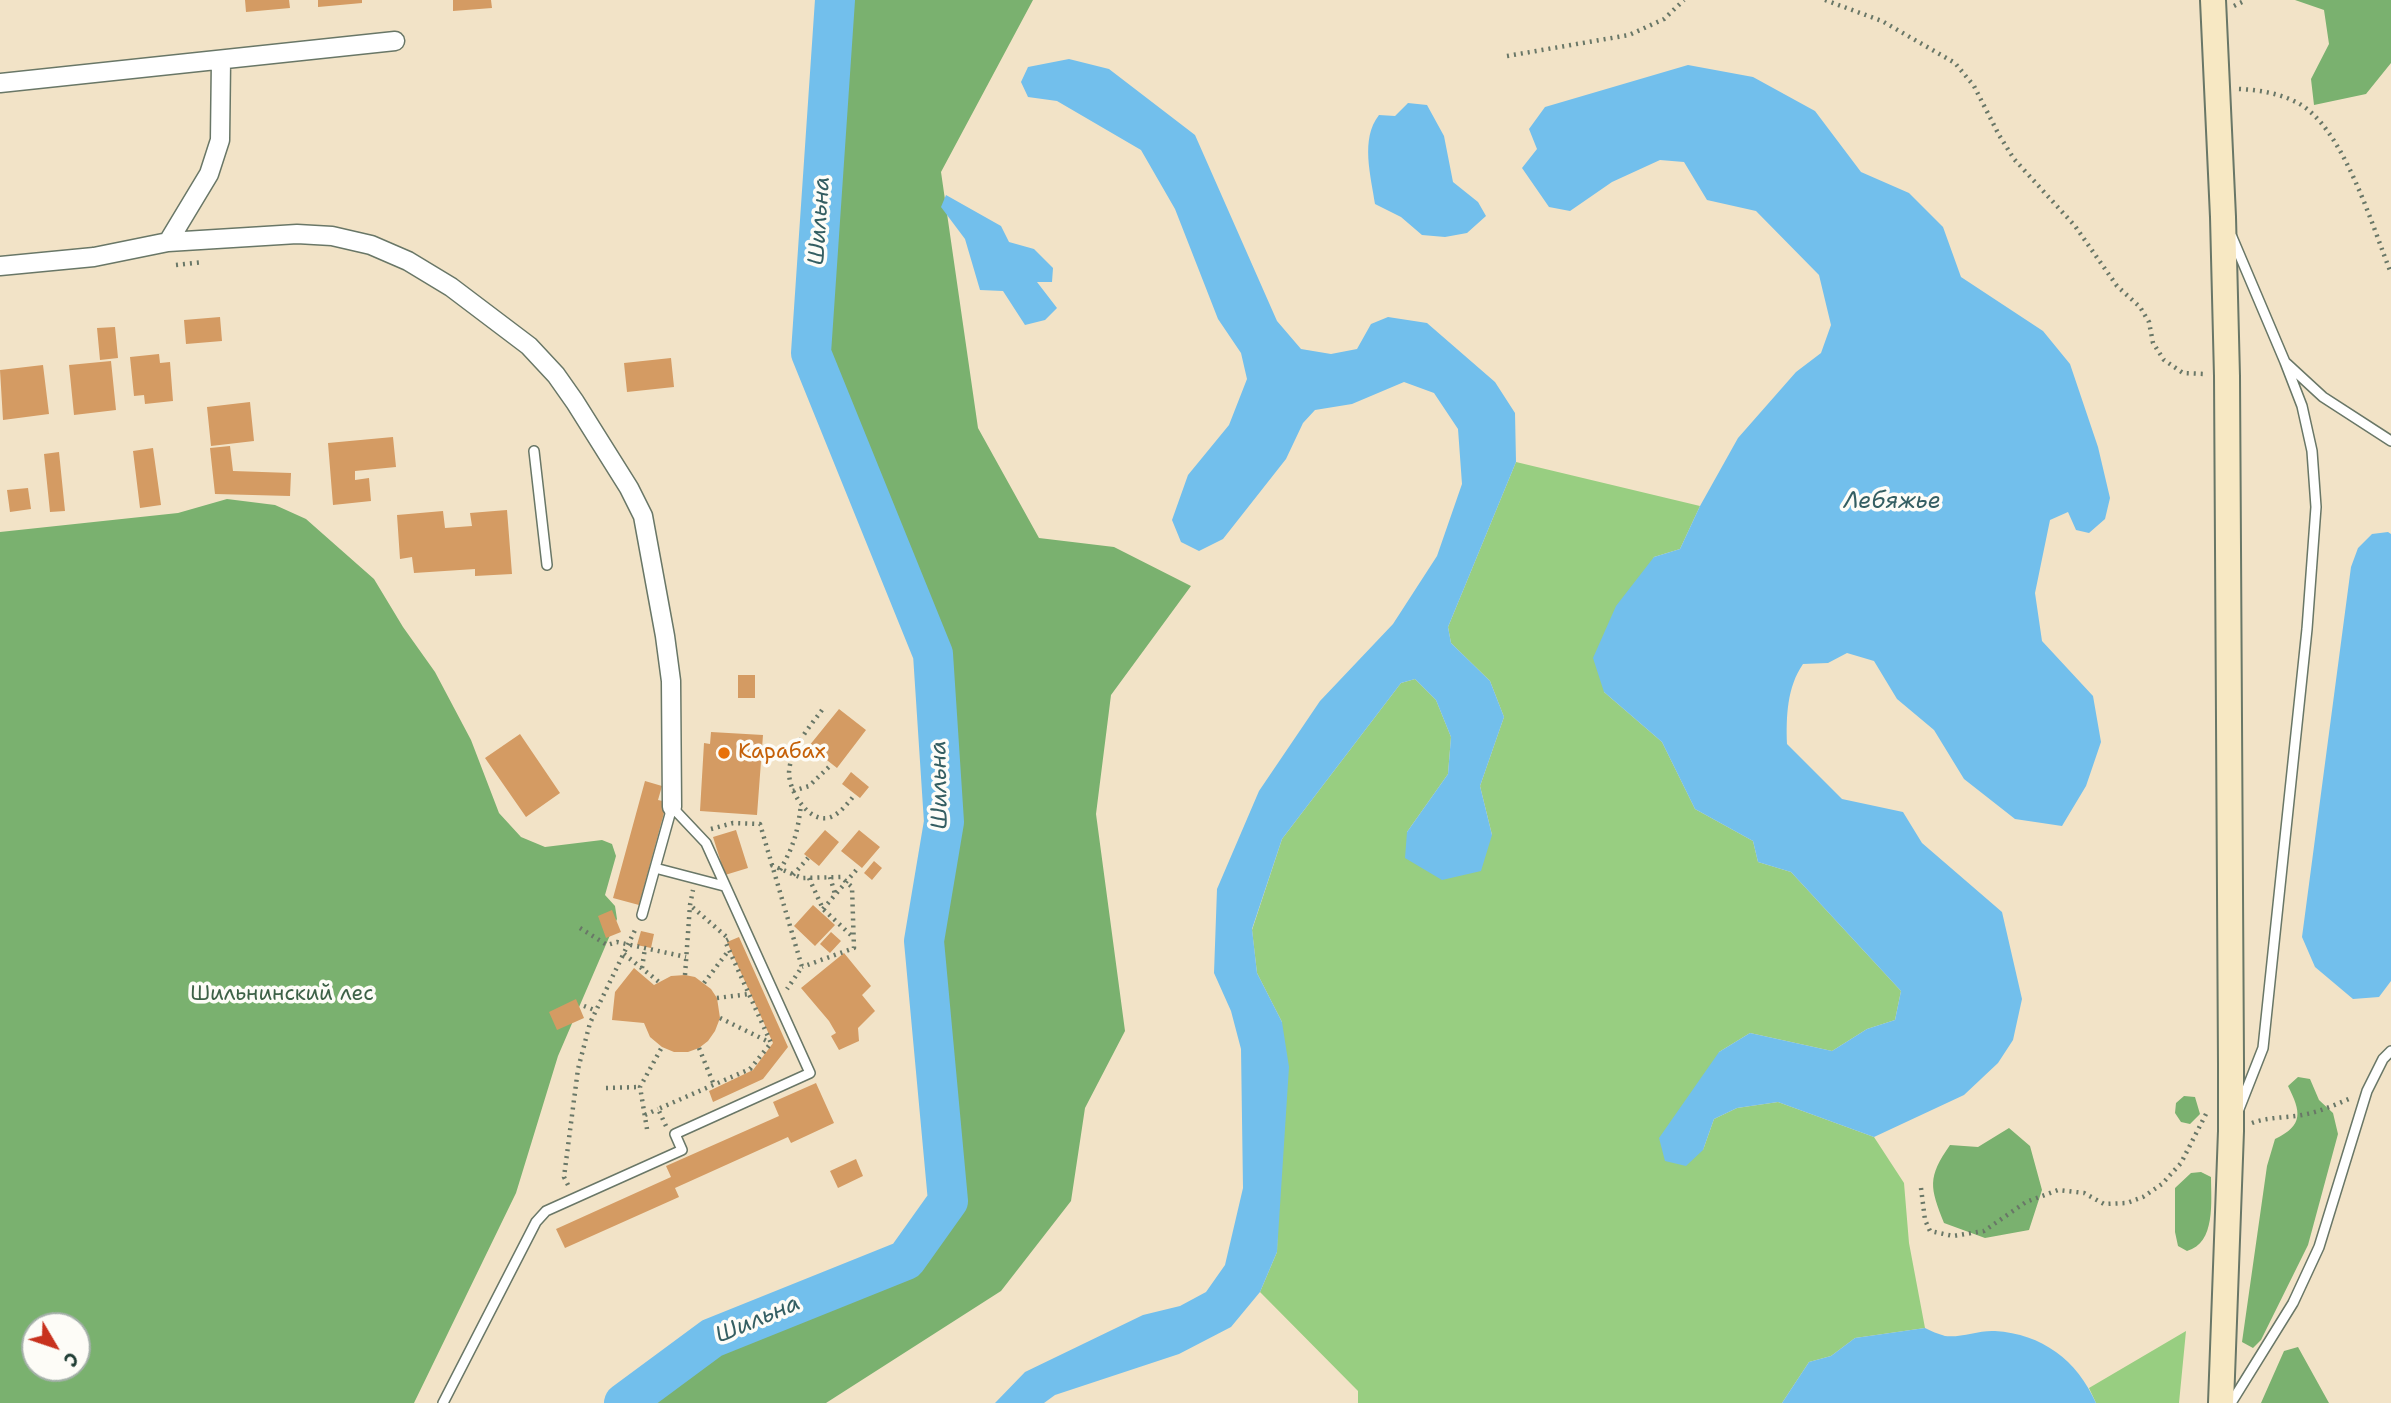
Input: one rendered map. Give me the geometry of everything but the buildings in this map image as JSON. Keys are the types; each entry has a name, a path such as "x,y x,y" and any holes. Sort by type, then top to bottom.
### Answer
{"street":[{"path":"2213,0 2227,376 2231,1131 2221,1403"},
{"path":"0,83 395,41"},
{"path":"168,242 209,174 220,140 221,61"},
{"path":"0,266 94,257 168,242 297,234 332,236 371,245 408,261 451,287 529,346 556,375 575,402 629,488 643,516 671,681 672,807"}],"lane":[{"path":"2223,217 2302,406 2312,451 2316,507 2307,629 2263,1048 2231,1131"},
{"path":"2285,362 2323,397 2391,441"},
{"path":"534,451 547,565"},
{"path":"443,1403 536,1222 546,1211 682,1150 675,1134 810,1073 706,843 672,807"},
{"path":"642,915 672,807"},
{"path":"655,869 724,886"},
{"path":"2231,1403 2294,1303 2319,1247 2367,1091 2383,1059 2391,1051"}],"path":[{"path":"1507,56 1629,35 1664,19 1684,0"},
{"path":"1825,0 1882,21 1955,63 1974,86 2014,159 2075,226 2117,286 2140,307 2149,323 2153,343 2164,360 2183,373 2227,376"},
{"path":"2217,87 2266,91 2298,103 2325,127 2349,167 2391,274"},
{"path":"822,710 799,741 791,763 789,775 793,791 817,818 830,817 853,797"},
{"path":"793,791 809,786 832,764"},
{"path":"780,870 793,849 799,828 801,803"},
{"path":"697,834 733,823 760,824 802,967"},
{"path":"793,876 808,858"},
{"path":"771,864 793,876 841,877 852,887 854,947 802,967 778,1001"},
{"path":"825,912 835,895 858,868"},
{"path":"830,877 835,895"},
{"path":"810,878 825,912 854,938"},
{"path":"685,975 690,905 696,879"},
{"path":"690,905 729,939 725,941 771,1043"},
{"path":"574,1199 564,1177 578,1069 590,1024 642,915"},
{"path":"580,928 607,945 616,939 628,945 686,957"},
{"path":"837,935 844,928"},
{"path":"642,968 645,948"},
{"path":"704,983 729,950"},
{"path":"624,954 659,982"},
{"path":"717,998 749,994"},
{"path":"584,1006 597,1011"},
{"path":"720,1018 771,1043"},
{"path":"645,1115 750,1069 771,1043"},
{"path":"647,1129 639,1087 662,1047"},
{"path":"699,1048 714,1085"},
{"path":"606,1088 639,1087"},
{"path":"2231,1131 2262,1119 2303,1115 2335,1106 2367,1091"},
{"path":"1921,1188 1925,1220 1930,1230 1953,1237 1984,1231 2026,1202 2057,1190 2084,1193 2105,1204 2127,1203 2143,1197 2162,1184 2181,1163 2209,1107"},
{"path":"658,1109 664,1124 675,1134"}],"green space":[{"path":"835,0 1033,0 941,172 978,428 1039,538 1114,547 1191,586 1111,695 1096,814 1125,1031 1085,1108 1071,1201 1001,1291 826,1403 624,1403 712,1338 906,1260 948,1201 924,941 944,822 933,654 811,353"},
{"path":"2295,0 2391,0 2391,63 2366,94 2314,105 2311,79 2329,44 2324,10"},
{"path":"1516,462 1700,506 1680,549 1654,557 1604,692 1662,742 1695,809 1753,841 1758,862 1791,872 1901,991 1895,1020 1867,1029 1832,1051 1750,1033 1719,1052 1703,1150 1714,1119 1737,1108 1778,1102 1874,1137 1904,1183 1909,1243 1925,1328 1855,1338 1831,1356 1809,1362 1782,1403 1358,1403 1358,1391 1260,1292 1277,1252 1282,1022 1257,973 1252,930 1282,839 1401,683 1415,679 1436,700 1451,737 1448,774 1407,832 1492,835 1480,786 1504,717 1490,681 1451,643 1448,627"},
{"name":"Шильнинский лес","path":"227,499 275,505 306,519 374,579 435,672 471,740 499,813 521,837 545,847 602,840 612,844 616,856 605,895 615,906 617,919 558,1056 516,1193 414,1403 0,1403 0,532 178,513"},
{"path":"2298,1077 2310,1079 2319,1100 2333,1113 2338,1134 2308,1245 2261,1340 2253,1348 2242,1342 2267,1166 2275,1139 2295,1123 2296,1103 2288,1086"},
{"path":"2184,1096 2195,1097 2200,1114 2190,1124 2181,1122 2175,1113 2176,1103"},
{"path":"2009,1128 2030,1146 2042,1190 2029,1230 1985,1238 1944,1223 1933,1183 1937,1166 1950,1145 1978,1147"},
{"path":"2201,1172 2211,1177 2210,1220 2203,1239 2196,1247 2187,1251 2178,1246 2175,1232 2175,1188 2191,1173"},
{"path":"2186,1331 2179,1403 2096,1403 2089,1388"},
{"path":"2298,1347 2329,1403 2261,1403 2284,1351"}],"water":[{"path":"1069,59 1109,69 1195,135 1277,321 1301,349 1331,354 1357,349 1371,324 1388,317 1427,323 1495,382 1515,413 1516,462 1448,627 1451,643 1490,681 1504,717 1480,786 1492,835 1481,871 1442,880 1405,858 1407,832 1448,774 1451,737 1436,700 1415,679 1401,683 1282,839 1252,929 1257,973 1282,1022 1289,1067 1277,1252 1260,1292 1231,1327 1179,1354 1055,1395 1044,1403 995,1403 1025,1372 1143,1315 1180,1306 1206,1292 1225,1265 1243,1188 1241,1049 1231,1011 1214,973 1217,889 1259,791 1320,701 1393,624 1437,556 1462,484 1458,429 1434,393 1404,382 1352,404 1315,410 1303,423 1286,459 1223,539 1199,551 1181,542 1172,520 1188,475 1229,425 1247,379 1241,353 1218,319 1175,209 1141,150 1057,101 1028,97 1021,82 1028,67"},
{"name":"Лебяжье","path":"1688,65 1753,77 1815,111 1861,172 1909,193 1943,227 1961,277 2043,331 2070,364 2098,447 2110,498 2105,519 2089,533 2076,530 2068,512 2050,520 2035,593 2042,641 2093,696 2101,742 2086,786 2062,826 2015,819 1964,779 1934,730 1897,699 1874,661 1847,653 1828,663 1803,664 1794,682 1789,703 1787,744 1842,799 1903,812 1922,843 2002,912 2022,999 2013,1040 1998,1063 1964,1095 1874,1137 1778,1102 1737,1108 1714,1119 1703,1150 1686,1166 1665,1161 1659,1138 1719,1052 1750,1033 1832,1051 1867,1029 1895,1020 1901,991 1791,872 1758,862 1753,841 1695,809 1662,742 1604,692 1593,658 1616,606 1654,557 1680,549 1700,506 1738,438 1796,372 1821,353 1831,325 1819,275 1756,211 1707,200 1684,162 1660,160 1612,182 1570,211 1549,207 1522,168 1537,149 1529,129 1545,107"},
{"path":"1408,103 1427,105 1444,136 1453,182 1478,202 1486,216 1467,233 1445,237 1422,235 1401,217 1375,204 1368,158 1373,125 1379,115 1395,116"},
{"path":"946,195 1001,226 1009,242 1034,249 1053,268 1052,282 1037,282 1057,308 1045,320 1025,325 1003,291 980,290 965,239 941,207"},
{"path":"2372,534 2391,534 2391,981 2379,997 2353,999 2315,967 2302,937 2351,567 2358,548"},
{"path":"1925,1328 1945,1336 1995,1331 2028,1337 2056,1352 2068,1362 2079,1374 2096,1403 1782,1403 1809,1362 1831,1356 1855,1338"}],"waterway":[{"name":"Шильна","path":"624,1403 712,1338 906,1260 948,1201 924,941 944,822 933,654 811,353 835,0"}],"place":[{"name":"Карабах","path":"724,753"}]}
